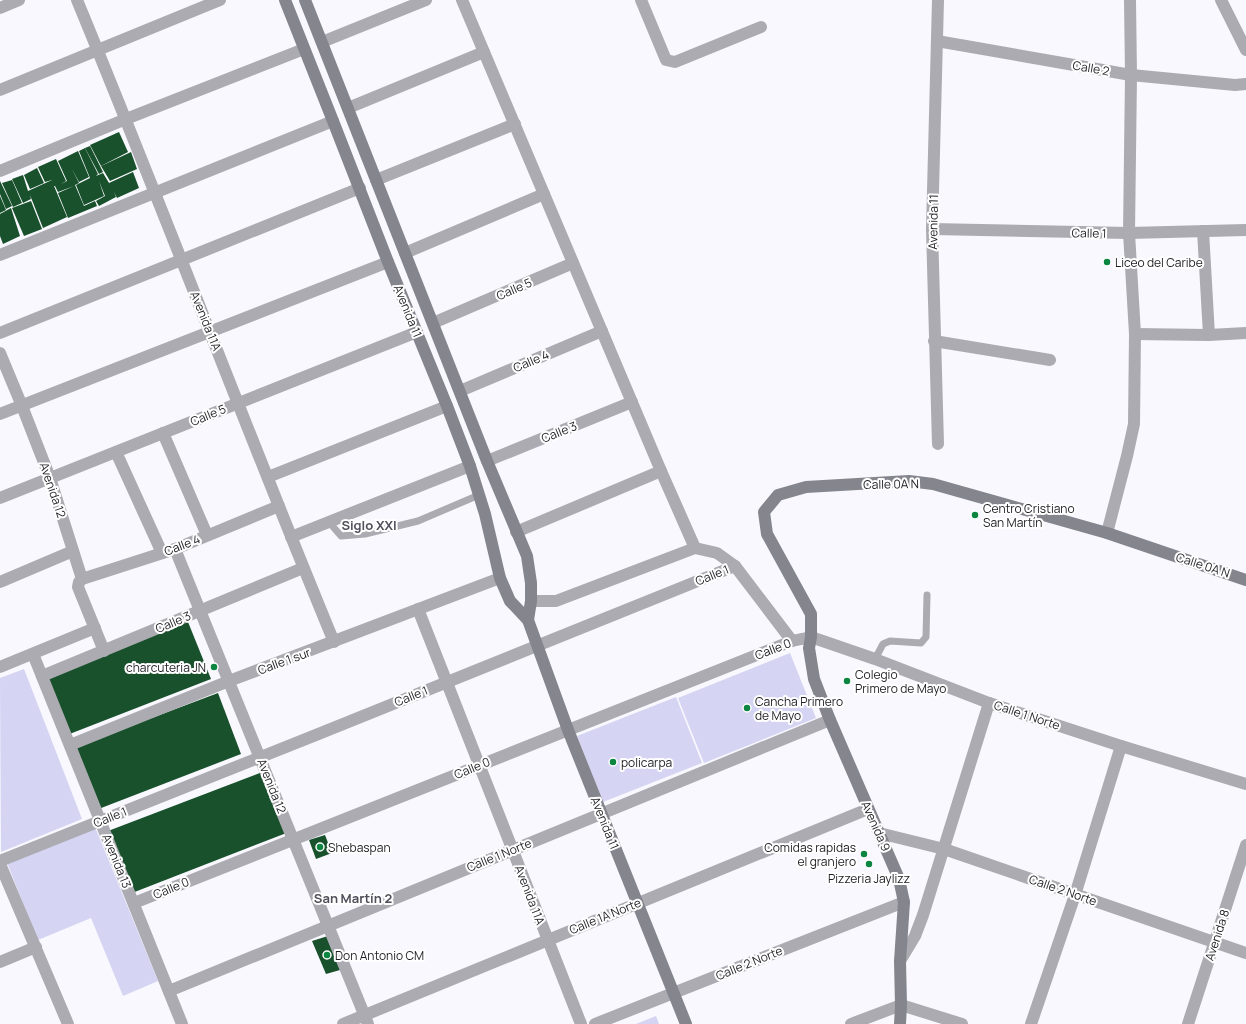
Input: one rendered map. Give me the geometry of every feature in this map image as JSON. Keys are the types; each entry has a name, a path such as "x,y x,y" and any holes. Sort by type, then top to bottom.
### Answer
{"street":[{"path":"0,8 19,0"},
{"name":"Avenida 11A","path":"77,0 182,259 303,568 334,642"},
{"path":"0,90 220,0"},
{"name":"Avenida 11","path":"285,0 470,466 485,514 500,578 510,600 528,620 568,730 686,1024"},
{"name":"Avenida 11","path":"305,0 487,461 527,556 531,583 531,601 528,620"},
{"path":"322,42 426,0"},
{"path":"462,0 695,548"},
{"path":"641,0 666,60 675,62 761,27"},
{"name":"Avenida 11","path":"938,0 932,229 938,444"},
{"path":"1107,533 1128,456 1134,424 1135,334 1129,234 1130,0"},
{"path":"1221,0 1246,50"},
{"name":"Calle 2","path":"937,41 1130,75 1235,85 1246,84"},
{"path":"0,171 304,48"},
{"path":"348,108 484,52"},
{"path":"0,255 333,120"},
{"path":"376,180 514,124"},
{"path":"0,333 360,188"},
{"path":"405,253 544,194"},
{"name":"Calle 1","path":"932,229 1129,234 1246,230"},
{"path":"1203,231 1209,335"},
{"path":"0,414 388,262"},
{"name":"Calle 5","path":"433,323 573,264"},
{"name":"Calle 4","path":"460,392 602,331"},
{"name":"Calle 5","path":"0,498 417,332"},
{"path":"1135,334 1209,335 1246,333"},
{"path":"934,341 1050,360"},
{"name":"Avenida 12","path":"0,353 50,478 82,579 79,582 78,587 104,651"},
{"name":"Calle 3","path":"487,461 632,402"},
{"path":"268,477 447,406"},
{"path":"163,433 207,535"},
{"path":"116,452 162,553"},
{"path":"291,537 470,466"},
{"path":"516,532 661,471"},
{"name":"Calle 0A N","path":"811,637 811,614 767,534 764,512 778,495 806,487 910,481 933,484 1107,533 1246,580"},
{"name":"Calle 4","path":"82,579 162,553 279,506"},
{"name":"Avenida 12","path":"175,548 367,1020"},
{"path":"531,601 556,601 695,548 717,553 735,566"},
{"path":"0,582 73,551"},
{"name":"Calle 1","path":"0,863 100,821 446,682 538,647 735,566 792,641"},
{"name":"Calle 3","path":"42,676 303,568"},
{"name":"Calle 1 sur","path":"70,745 229,681 500,578"},
{"name":"Avenida 11A","path":"418,610 581,1024"},
{"path":"0,667 95,628"},
{"name":"Calle 0","path":"134,903 792,641 811,637"},
{"name":"Calle 1 Norte","path":"811,637 876,659 989,702 1121,746 1246,784"},
{"name":"Avenida 9","path":"811,637 809,648 814,679 868,809 899,878 904,902 900,961 900,1024"},
{"name":"Avenida 13","path":"33,654 182,1024"},
{"path":"900,961 915,936 920,922 989,702"},
{"name":"Calle 1 Norte","path":"169,991 830,720"},
{"path":"1031,1024 1075,895 1121,746"},
{"name":"Calle 1A Norte","path":"343,1024 367,1020 548,940 868,809"},
{"name":"Calle 2 Norte","path":"879,833 944,849 1246,953"},
{"name":"Avenida 8","path":"1188,1024 1246,845"},
{"path":"0,863 68,1024"},
{"name":"Calle 2 Norte","path":"595,1024 904,902"},
{"path":"0,962 36,947"},
{"path":"851,1024 901,1005 962,1024"}],"lane":[{"path":"329,522 341,536 365,534 418,521 479,495"},
{"path":"876,659 883,644 890,642 921,643 924,640 926,637 927,595"}],"shaded area":[{"name":"Cancha Primero de Mayo","path":"790,653 816,718 704,763 678,698"},
{"path":"24,669 82,819 1,852 0,678"},
{"path":"676,697 702,763 603,802 577,736"},
{"path":"95,827 158,981 123,996 91,918 38,940 7,863"},
{"path":"656,1016 659,1024 636,1024"}],"building":[{"path":"119,132 128,152 101,166 90,145"},
{"path":"90,146 103,172 99,174 85,148"},
{"path":"85,148 98,174 96,176 103,173 109,183 133,172 139,188 117,198 114,192 116,197 99,206 96,201 105,196 99,181 104,196 84,205 76,185 90,178 79,151"},
{"path":"78,151 89,177 79,182 72,169 79,183 75,185 84,206 95,201 97,206 68,218 58,193 74,186 58,192 54,186 67,217 43,228 30,195 31,199 23,203 12,179 23,175 28,191 52,180 45,182 38,167 56,159 66,181 61,184 67,181 58,161"},
{"path":"131,152 137,169 110,181 101,166"},
{"path":"37,168 44,183 30,189 24,175"},
{"path":"12,180 22,203 13,207 2,183"},
{"path":"0,181 12,206 6,209 0,194"},
{"path":"0,196 6,210 0,213"},
{"path":"31,201 42,229 24,236 12,208"},
{"path":"11,208 20,236 3,244 0,236 0,214"},
{"path":"186,617 211,679 67,735 44,675"},
{"path":"218,693 241,754 96,810 72,748"},
{"path":"265,771 289,832 132,893 108,831"},
{"name":"Shebaspan","path":"325,835 332,853 316,859 309,840"},
{"name":"Don Antonio CM","path":"328,936 340,970 326,974 312,941"}],"place":[{"name":"Liceo del Caribe","path":"1107,262"},
{"name":"Centro Cristiano San Martín","path":"975,515"},
{"name":"charcuteria JN","path":"214,667"},
{"name":"Colegio Primero de Mayo","path":"847,681"},
{"name":"Cancha Primero de Mayo","path":"747,708"},
{"name":"policarpa","path":"613,762"},
{"name":"Shebaspan","path":"320,847"},
{"name":"Comidas rapidas el granjero","path":"864,854"},
{"name":"Pizzeria Jaylizz","path":"869,864"},
{"name":"Don Antonio CM","path":"327,955"}],"district":[{"name":"Siglo XXI","path":"369,525"},
{"name":"San Martín 2","path":"353,898"}]}
